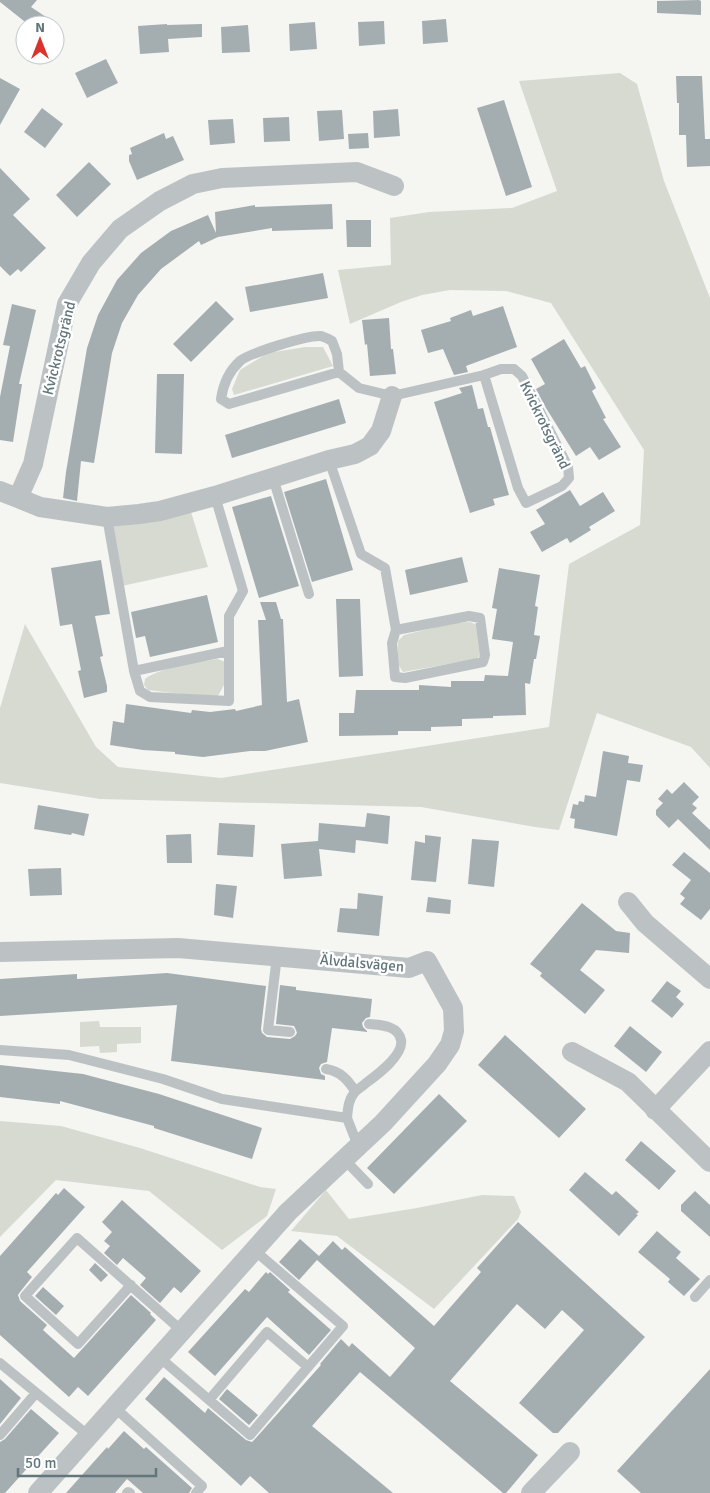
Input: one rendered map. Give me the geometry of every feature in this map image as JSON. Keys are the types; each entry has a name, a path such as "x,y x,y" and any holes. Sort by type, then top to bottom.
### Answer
{"street":[{"name":"Kvickrotsgränd","path":"392,396 380,431 370,446 355,454 329,460 215,496 160,511 107,517 40,507 9,495 34,464 67,304 91,262 120,229 160,201 193,184 222,178 358,172 394,186"},
{"path":"628,902 646,923 710,979"},
{"name":"Älvdalsvägen","path":"0,952 178,948 408,968 427,961 453,1008 454,1031 450,1045 437,1064 383,1123 288,1212 38,1493"},
{"path":"655,1110 710,1051"},
{"path":"572,1052 628,1082 710,1162"},
{"path":"530,1493 570,1452"}],"lane":[{"path":"321,336 332,340 337,354 339,372 229,404 221,399 223,387 231,372 241,360 287,342 321,336"},
{"name":"Kvickrotsgränd","path":"339,372 359,388 392,396 484,375 501,369 514,369 522,376 568,467 569,478 562,486 526,503 518,488 484,375"},
{"path":"329,460 361,554 385,568 396,630 392,643 395,677 405,678 483,662 485,655 480,618 469,616 396,630"},
{"path":"274,478 309,594"},
{"path":"107,517 134,671 140,691 150,697 229,701 229,616 243,590 215,496"},
{"path":"134,671 228,651"},
{"path":"277,956 268,1030 290,1032"},
{"path":"368,1184 351,1153 347,1118 348,1102 355,1092 384,1070 398,1052 401,1042 400,1036 392,1028 369,1024"},
{"path":"0,1050 69,1055 222,1098 347,1118"},
{"path":"326,1069 332,1070 348,1080 355,1092"},
{"path":"131,1285 78,1344 25,1296 78,1238 131,1285 182,1331"},
{"path":"159,1357 250,1434 343,1326 254,1250"},
{"path":"695,1297 710,1280"},
{"path":"209,1400 267,1332 308,1367"},
{"path":"0,1363 89,1436"},
{"path":"0,1435 36,1393"},
{"path":"114,1407 202,1486 196,1493"}],"shaded area":[{"path":"620,73 637,84 664,181 710,298 710,768 691,747 597,713 559,830 421,807 100,799 0,783 0,708 25,624 96,747 118,767 221,778 549,727 569,564 640,525 644,450 551,303 506,291 450,290 422,295 401,302 350,324 338,270 391,265 390,218 429,212 512,208 557,191 519,81"},
{"path":"305,347 323,347 333,366 234,395 232,389 240,370 268,353"},
{"path":"191,512 208,567 122,586 111,525"},
{"path":"470,622 477,625 482,652 477,659 403,672 398,664 398,641 404,635 453,623"},
{"path":"218,659 225,662 225,683 218,696 148,690 144,685 145,679 160,671"},
{"path":"99,1021 100,1027 141,1027 141,1043 117,1044 117,1052 100,1053 99,1046 80,1047 80,1022"},
{"path":"0,1121 61,1126 140,1148 260,1187 276,1189 267,1216 222,1250 149,1191 56,1180 0,1237"},
{"path":"326,1190 349,1219 482,1195 514,1196 521,1212 518,1219 434,1309 337,1236 291,1231"}],"building":[{"path":"0,0 37,0 31,7 43,15 16,15"},
{"path":"657,1 701,1 701,15 657,13"},
{"path":"446,19 448,42 423,44 422,21"},
{"path":"384,21 385,44 359,46 358,22"},
{"path":"315,22 317,49 290,51 289,24"},
{"path":"202,24 202,37 168,39 169,52 140,54 138,26"},
{"path":"248,25 250,52 222,53 221,27"},
{"path":"106,59 118,83 87,98 75,73"},
{"path":"676,76 702,76 705,139 710,139 710,166 687,167 686,135 679,135 679,103 677,103"},
{"path":"0,78 20,89 0,125"},
{"path":"504,100 532,187 506,196 477,108"},
{"path":"42,108 63,124 45,148 24,132"},
{"path":"398,109 400,136 374,138 373,111"},
{"path":"342,110 344,139 319,141 317,111"},
{"path":"289,117 290,141 264,142 263,118"},
{"path":"233,119 235,143 210,145 208,120"},
{"path":"164,133 166,139 173,136 184,160 137,180 129,161 129,155 132,154 130,148"},
{"path":"368,133 369,148 349,149 348,134"},
{"path":"89,162 111,184 77,217 56,195"},
{"path":"0,168 30,199 13,215 46,248 21,272 18,269 10,276 0,266"},
{"path":"332,204 333,229 272,231 272,228 218,237 201,245 199,241 161,269 138,295 122,323 112,353 94,463 81,461 77,501 63,498 87,348 98,315 117,280 141,253 171,231 208,215 216,233 215,212 255,205 255,207"},
{"path":"346,220 371,220 371,247 347,247"},
{"path":"323,273 328,298 250,312 245,287"},
{"path":"216,301 234,319 191,362 173,344"},
{"path":"12,304 36,310 19,384 22,384 13,442 0,440 0,397 10,346 3,345"},
{"path":"503,306 517,347 466,366 468,372 454,375 443,349 428,353 421,330 451,321 450,318 471,310 473,316"},
{"path":"389,318 391,349 393,349 396,374 370,376 367,344 365,345 362,320"},
{"path":"564,339 581,368 585,366 596,388 592,391 606,418 603,419 621,447 599,460 590,447 576,456 536,389 545,384 531,359"},
{"path":"157,374 184,374 182,454 155,453"},
{"path":"472,385 478,409 483,408 488,427 490,427 509,495 493,499 495,505 470,513 434,402 462,393 459,388"},
{"path":"339,399 346,423 232,458 225,435"},
{"path":"326,479 353,570 312,582 284,492"},
{"path":"570,490 580,506 603,492 615,511 589,527 591,530 570,543 567,538 542,552 530,532 545,524 536,510"},
{"path":"271,496 299,586 259,598 232,507"},
{"path":"462,557 468,582 410,595 405,570"},
{"path":"101,560 110,614 95,616 103,656 100,657 107,692 84,698 78,671 81,670 72,624 60,626 51,568"},
{"path":"499,568 540,575 535,606 538,607 534,635 540,636 530,684 525,683 526,715 462,719 462,726 431,727 431,731 398,731 398,735 339,736 339,713 354,713 356,690 419,690 419,685 451,687 451,681 484,681 485,675 508,676 513,642 492,639 497,609 492,608"},
{"path":"207,595 218,642 150,657 145,636 136,638 131,612"},
{"path":"336,599 360,599 363,676 339,677"},
{"path":"260,602 276,602 281,619 283,619 287,702 299,699 308,742 265,751 203,757 110,745 113,721 124,723 126,704 191,713 192,710 210,712 235,709 236,711 262,705 258,620 266,620"},
{"path":"603,751 629,756 628,763 643,765 640,782 627,780 617,836 574,828 575,819 570,818 573,804 578,805 579,801 584,802 585,795 596,797"},
{"path":"684,782 699,797 692,804 697,808 692,813 710,830 710,850 678,819 669,828 656,815 656,810 663,803 658,799 667,789 672,794"},
{"path":"38,805 89,814 84,836 34,829"},
{"path":"367,813 390,816 388,844 356,840 355,853 319,849 322,876 284,879 281,844 318,841 319,823 365,827"},
{"path":"219,823 255,825 253,857 217,855"},
{"path":"191,834 192,863 167,863 166,835"},
{"path":"425,835 441,837 436,882 411,880 415,841 425,843"},
{"path":"472,839 499,841 494,887 468,884"},
{"path":"684,852 710,873 710,909 701,920 680,904 685,898 680,894 691,880 672,865"},
{"path":"61,868 62,895 30,896 28,869"},
{"path":"216,884 237,886 233,918 214,915"},
{"path":"358,893 383,896 379,936 337,932 340,908 357,909"},
{"path":"428,897 451,900 450,914 426,912"},
{"path":"582,903 616,931 630,933 629,953 596,950 580,970 605,990 585,1014 540,976 542,973 530,964"},
{"path":"167,973 266,986 261,1029 262,1033 267,1037 290,1039 297,1033 294,1026 276,1024 280,985 296,987 296,990 372,999 370,1017 366,1018 362,1023 368,1032 332,1028 327,1062 321,1064 319,1068 321,1074 325,1076 325,1080 171,1061 177,1005 0,1016 0,979 77,974 77,979"},
{"path":"667,981 681,991 676,997 684,1004 672,1018 651,1001"},
{"path":"630,1026 662,1052 646,1072 614,1046"},
{"path":"505,1035 586,1109 559,1138 478,1065"},
{"path":"0,1065 83,1074 159,1094 262,1128 252,1159 154,1128 154,1126 60,1101 60,1104 0,1097"},
{"path":"439,1094 467,1121 394,1194 367,1168"},
{"path":"641,1141 676,1171 659,1190 625,1160"},
{"path":"585,1172 612,1195 616,1191 639,1212 619,1236 569,1190"},
{"path":"64,1188 85,1207 27,1272 32,1277 18,1295 20,1301 47,1325 43,1330 74,1358 131,1295 156,1320 88,1396 78,1387 69,1397 0,1335 0,1256 56,1193 58,1195"},
{"path":"695,1191 710,1205 710,1237 681,1211 681,1205"},
{"path":"122,1200 201,1271 181,1293 174,1287 160,1303 140,1285 146,1278 123,1258 117,1265 104,1253 110,1246 104,1241 112,1232 102,1222"},
{"path":"518,1222 645,1337 558,1433 553,1433 519,1403 584,1330 562,1310 545,1329 517,1304 450,1381 538,1455 506,1493 503,1493 360,1372 312,1426 393,1493 269,1493 250,1476 241,1486 145,1399 164,1377 205,1413 208,1408 246,1440 252,1442 321,1365 341,1339 349,1347 352,1343 390,1377 415,1348 317,1260 299,1280 279,1262 300,1239 319,1256 333,1241 342,1250 345,1247 434,1326 481,1272 477,1268"},
{"path":"657,1231 681,1252 676,1258 700,1279 684,1296 668,1282 670,1279 638,1252"},
{"path":"95,1263 108,1275 101,1282 89,1270"},
{"path":"266,1272 268,1274 270,1272 290,1290 288,1292 331,1330 309,1355 267,1317 215,1376 188,1352 245,1289 249,1292"},
{"path":"43,1287 64,1306 56,1315 35,1296"},
{"path":"710,1369 710,1493 641,1493 617,1471"},
{"path":"0,1379 21,1398 0,1424"},
{"path":"227,1389 258,1415 249,1425 219,1399"},
{"path":"31,1409 59,1433 5,1493 0,1493 0,1442 5,1439"},
{"path":"124,1431 144,1449 146,1447 192,1488 189,1493 143,1493 127,1479 115,1493 66,1493"}]}
